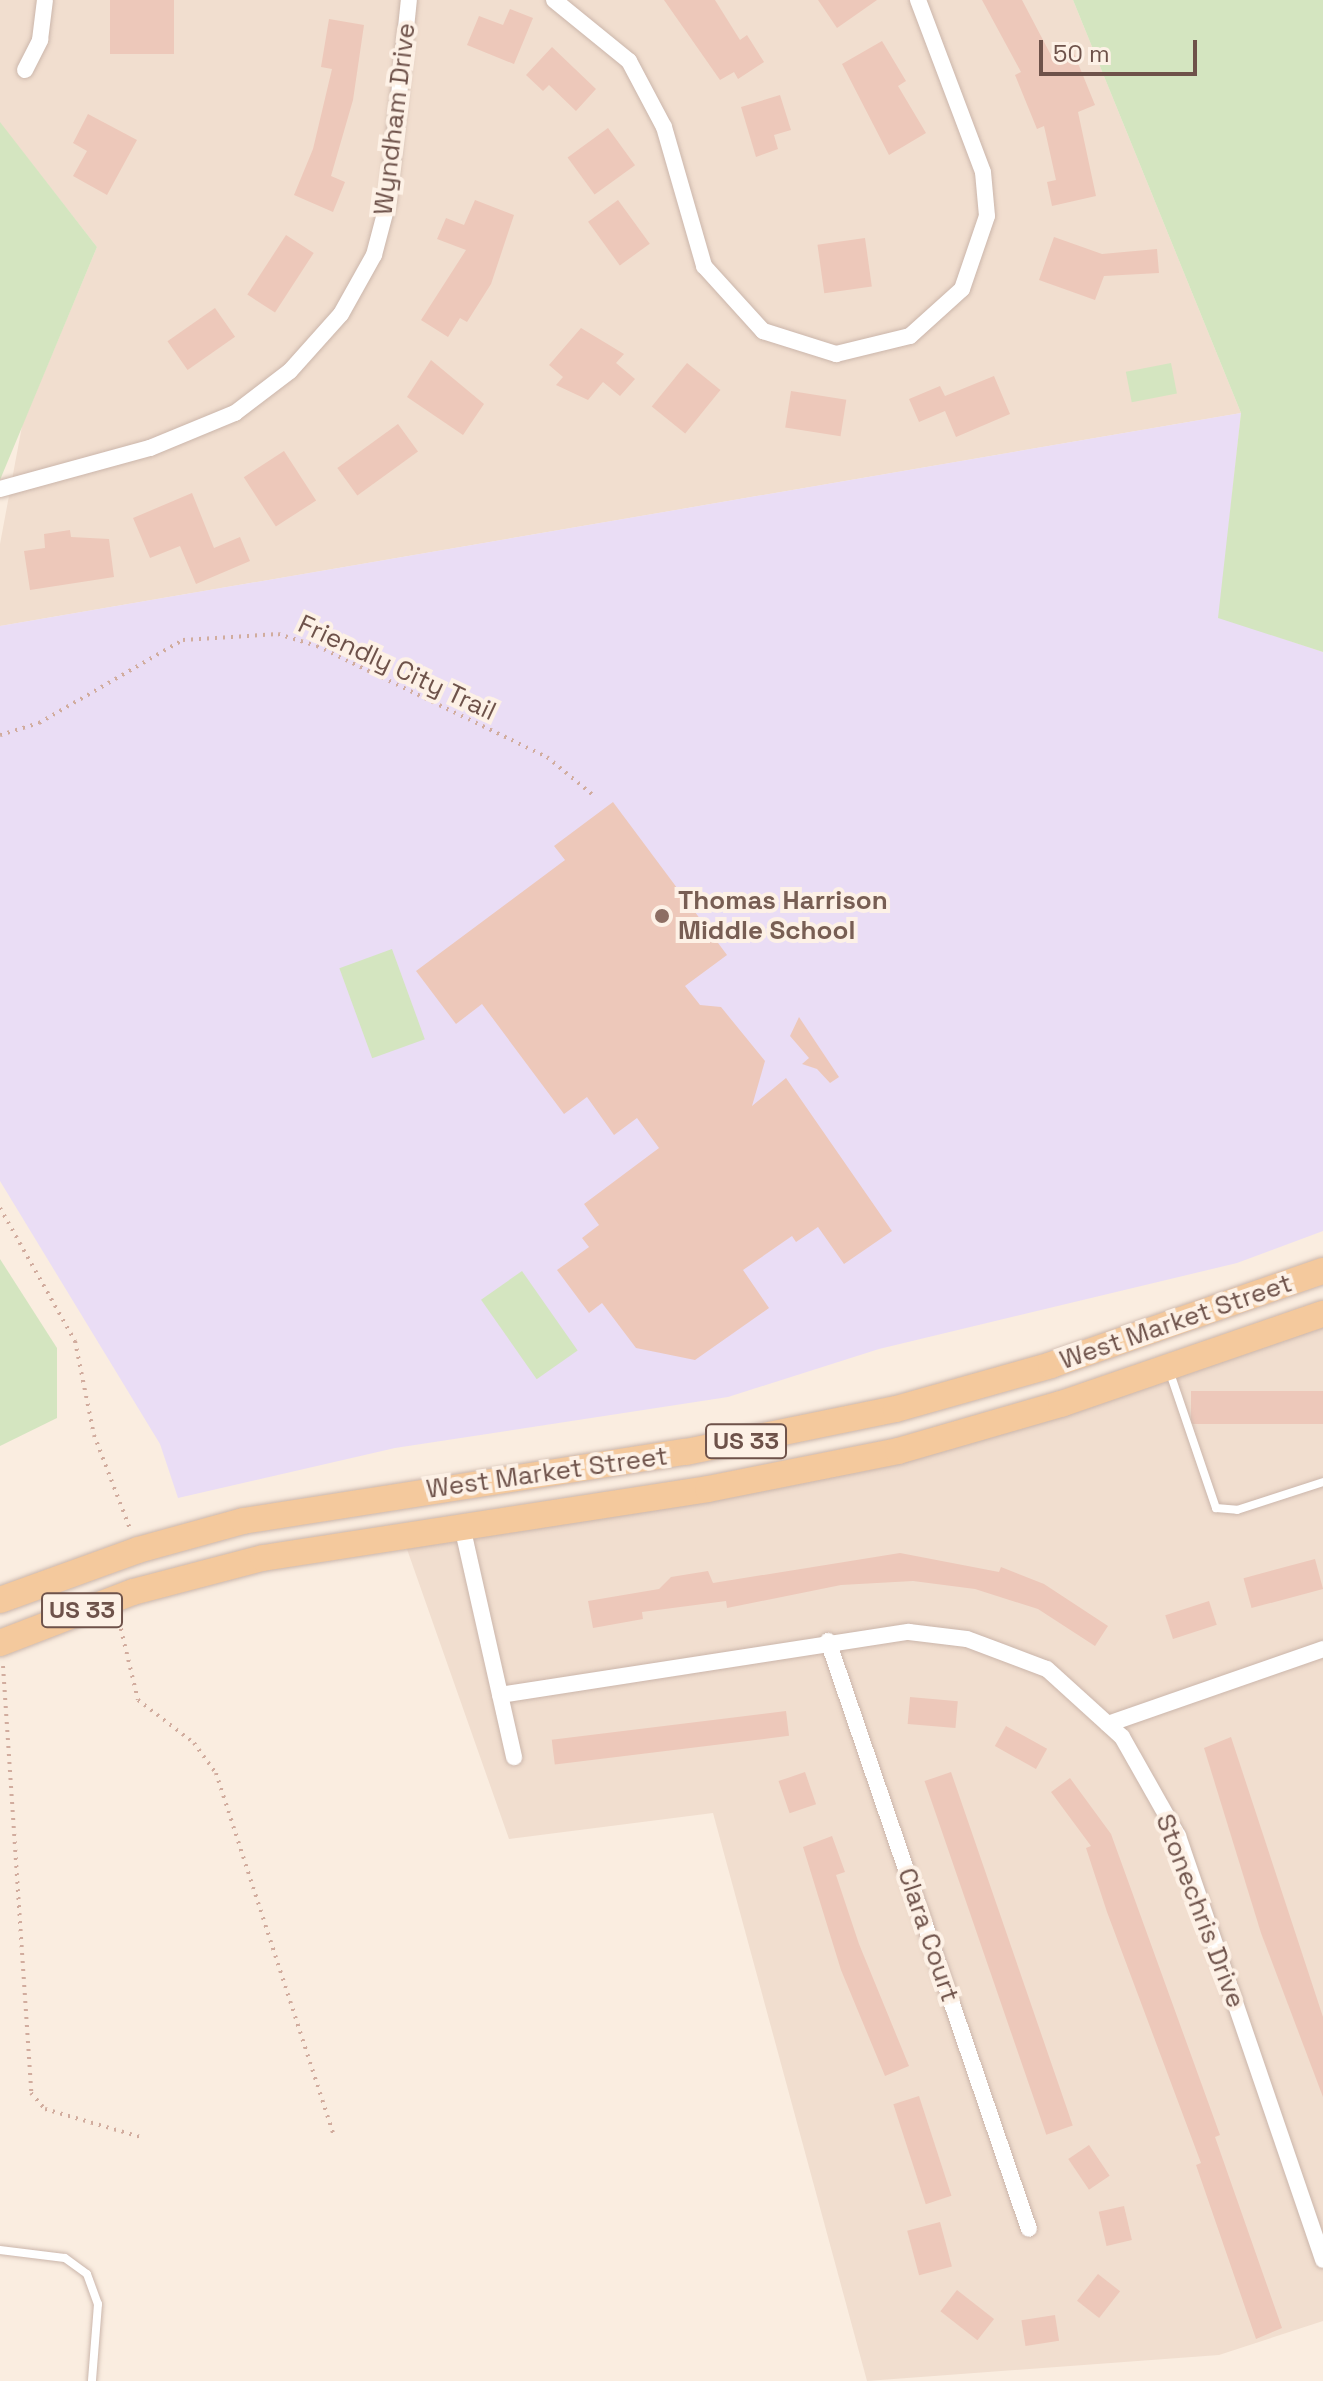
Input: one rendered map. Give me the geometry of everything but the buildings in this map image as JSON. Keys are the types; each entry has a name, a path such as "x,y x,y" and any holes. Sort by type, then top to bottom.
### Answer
{"main road":[{"name":"West Market Street","path":"0,1600 138,1550 290,1511 686,1452 855,1419 1015,1376 1323,1271"},
{"name":"West Market Street","path":"3,1641 116,1598 263,1558 836,1465 1000,1423 1323,1314"}],"street":[{"path":"25,70 40,40 45,0"},
{"name":"Wyndham Drive","path":"0,489 194,433 264,393 333,324 359,284 382,228 409,0"},
{"path":"554,0 629,61 664,127 704,266 763,331 836,354 910,336 962,289 987,216 983,172 918,0"},
{"path":"462,1526 514,1757"},
{"name":"Stonechris Drive","path":"500,1695 828,1641 909,1632 967,1639 1047,1669 1122,1737 1178,1836 1323,2260"},
{"name":"Clara Court","path":"828,1641 1029,2229"},
{"path":"1108,1724 1323,1649"}],"lane":[{"path":"1168,1367 1216,1508 1237,1510 1323,1482"},
{"path":"0,2250 65,2258 90,2279 98,2304 92,2381"}],"path":[{"name":"Friendly City Trail","path":"0,735 39,723 183,640 278,634 317,646 547,757 593,795"},
{"path":"0,1208 75,1341 94,1435 138,1550"},
{"path":"116,1598 136,1697 194,1743 216,1773 333,2133"},
{"path":"3,1641 7,1780 31,2093 45,2109 141,2137"}],"shaded area":[{"path":"0,0 1073,0 1241,413 0,626 0,544 22,426 97,247 0,123"},
{"name":"Thomas Harrison Middle School","path":"1241,413 1219,617 1323,652 1323,1231 1237,1263 879,1349 728,1397 395,1448 178,1498 160,1444 0,1181 0,626"},
{"path":"1323,1314 1323,2321 1219,2355 867,2381 713,1813 509,1839 402,1535 836,1465"}],"green space":[{"path":"1073,0 1323,0 1323,652 1218,618 1241,413"},
{"path":"0,122 97,247 0,480"},
{"path":"1171,363 1177,393 1132,402 1126,372"},
{"path":"392,949 425,1039 372,1058 339,968"},
{"path":"0,1259 57,1348 57,1418 0,1446"},
{"path":"522,1271 578,1350 537,1379 481,1300"}],"place":[{"name":"Thomas Harrison Middle School","path":"662,916"}]}
